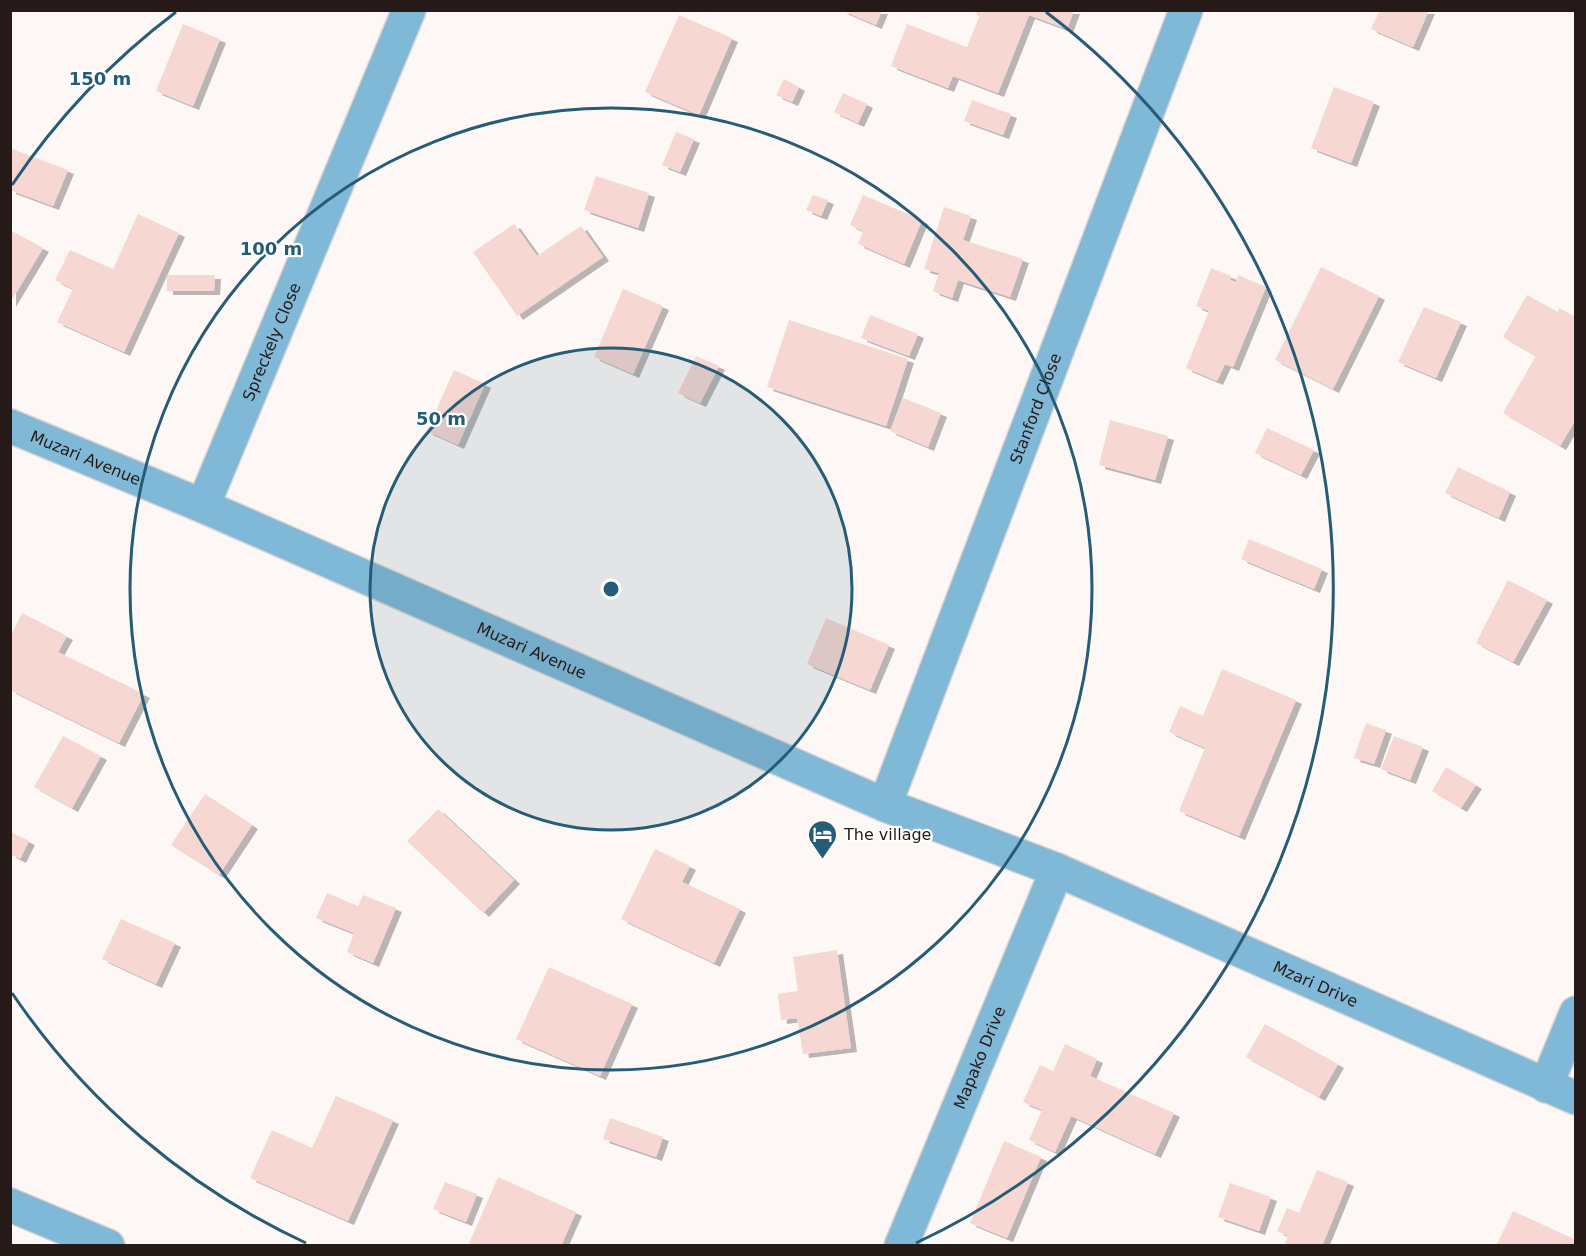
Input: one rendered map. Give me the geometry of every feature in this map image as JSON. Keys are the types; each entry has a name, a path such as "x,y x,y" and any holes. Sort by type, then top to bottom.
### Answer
{"street":[{"name":"Spreckely Close","path":"203,506 409,10"},
{"name":"Stanford Close","path":"885,805 1186,10"},
{"name":"Muzari Avenue","path":"10,426 203,506 885,805 1057,870"},
{"name":"Mzari Drive","path":"1057,870 1561,1092"},
{"name":"Mapako Drive","path":"901,1245 1057,870"},
{"path":"1561,1092 1575,1013"},
{"path":"10,1205 108,1245"}],"building":[{"path":"841,10 882,10 876,25"},
{"path":"970,10 1074,10 1067,29 1029,15 998,93 953,76 948,88 891,66 907,24 967,47 980,15"},
{"path":"1380,10 1429,10 1413,47 1371,29"},
{"path":"679,15 732,38 699,115 645,92"},
{"path":"183,24 220,39 193,106 156,91"},
{"path":"784,79 799,87 792,102 776,95"},
{"path":"1334,87 1374,102 1351,163 1311,148"},
{"path":"843,93 867,104 858,123 834,112"},
{"path":"972,100 1011,114 1003,135 964,121"},
{"path":"676,132 694,139 680,172 662,165"},
{"path":"10,148 68,170 53,206 10,190"},
{"path":"596,176 649,193 638,228 584,210"},
{"path":"813,195 828,200 821,216 806,210"},
{"path":"863,195 922,220 904,264 858,244 863,231 850,225"},
{"path":"944,207 971,216 963,240 1023,259 1010,297 958,280 952,298 933,291 939,273 924,269"},
{"path":"138,214 179,233 124,352 57,322 73,289 55,280 70,250 113,269"},
{"path":"514,224 537,256 581,226 603,257 517,316 473,252"},
{"path":"10,230 43,248 10,303"},
{"path":"1321,267 1379,296 1333,389 1275,360"},
{"path":"1211,268 1231,276 1230,280 1236,282 1238,275 1266,287 1233,367 1225,364 1217,381 1186,368 1209,311 1196,306"},
{"path":"167,275 215,275 214,291 167,291"},
{"path":"623,289 663,306 633,374 594,357"},
{"path":"1527,295 1558,312 1559,308 1576,317 1576,419 1560,446 1503,413 1536,356 1503,337"},
{"path":"1424,307 1461,322 1436,378 1398,362"},
{"path":"870,315 918,334 909,356 861,338"},
{"path":"789,320 908,359 886,426 767,387"},
{"path":"696,356 719,366 700,403 678,393"},
{"path":"454,370 485,384 458,445 427,431"},
{"path":"903,398 941,413 928,447 890,431"},
{"path":"1110,420 1168,436 1155,480 1099,465"},
{"path":"1267,428 1314,450 1301,475 1255,453"},
{"path":"1458,467 1510,492 1499,518 1445,493"},
{"path":"1249,539 1322,569 1314,589 1241,559"},
{"path":"1508,580 1547,600 1513,662 1476,643"},
{"path":"22,613 67,636 58,652 144,694 119,743 10,690 10,637"},
{"path":"826,618 889,645 870,690 807,664"},
{"path":"1222,669 1296,700 1239,836 1179,811 1205,748 1169,732 1180,706 1203,716"},
{"path":"1366,723 1386,730 1374,764 1354,758"},
{"path":"63,736 101,756 72,808 34,787"},
{"path":"1394,736 1423,747 1410,780 1381,769"},
{"path":"1446,767 1476,785 1461,808 1432,791"},
{"path":"205,794 252,825 219,875 171,845"},
{"path":"438,809 514,880 483,913 407,841"},
{"path":"10,832 29,841 20,859 10,854"},
{"path":"655,849 690,866 682,882 740,909 714,963 621,919"},
{"path":"327,893 358,906 363,895 396,908 373,963 347,952 354,933 316,918"},
{"path":"121,919 175,943 156,984 102,959"},
{"path":"837,950 851,1048 803,1054 797,1018 781,1020 778,994 798,991 793,957"},
{"path":"549,967 632,1004 600,1076 516,1039"},
{"path":"1265,1024 1338,1064 1319,1097 1246,1057"},
{"path":"1065,1044 1097,1059 1090,1076 1174,1113 1155,1154 1071,1116 1055,1152 1029,1140 1042,1110 1023,1102 1040,1065 1053,1071"},
{"path":"336,1096 393,1120 348,1221 250,1178 272,1130 312,1148"},
{"path":"610,1118 663,1137 656,1157 603,1139"},
{"path":"1004,1141 1041,1157 1007,1238 970,1223"},
{"path":"1317,1170 1348,1182 1322,1246 1284,1246 1288,1236 1277,1231 1287,1208 1299,1213"},
{"path":"498,1177 576,1212 561,1246 468,1246"},
{"path":"445,1182 477,1194 466,1222 433,1209"},
{"path":"1230,1183 1271,1197 1259,1231 1218,1217"},
{"path":"1513,1211 1576,1240 1576,1246 1497,1244"}],"place":[{"name":"The village","path":"823,860"}]}
